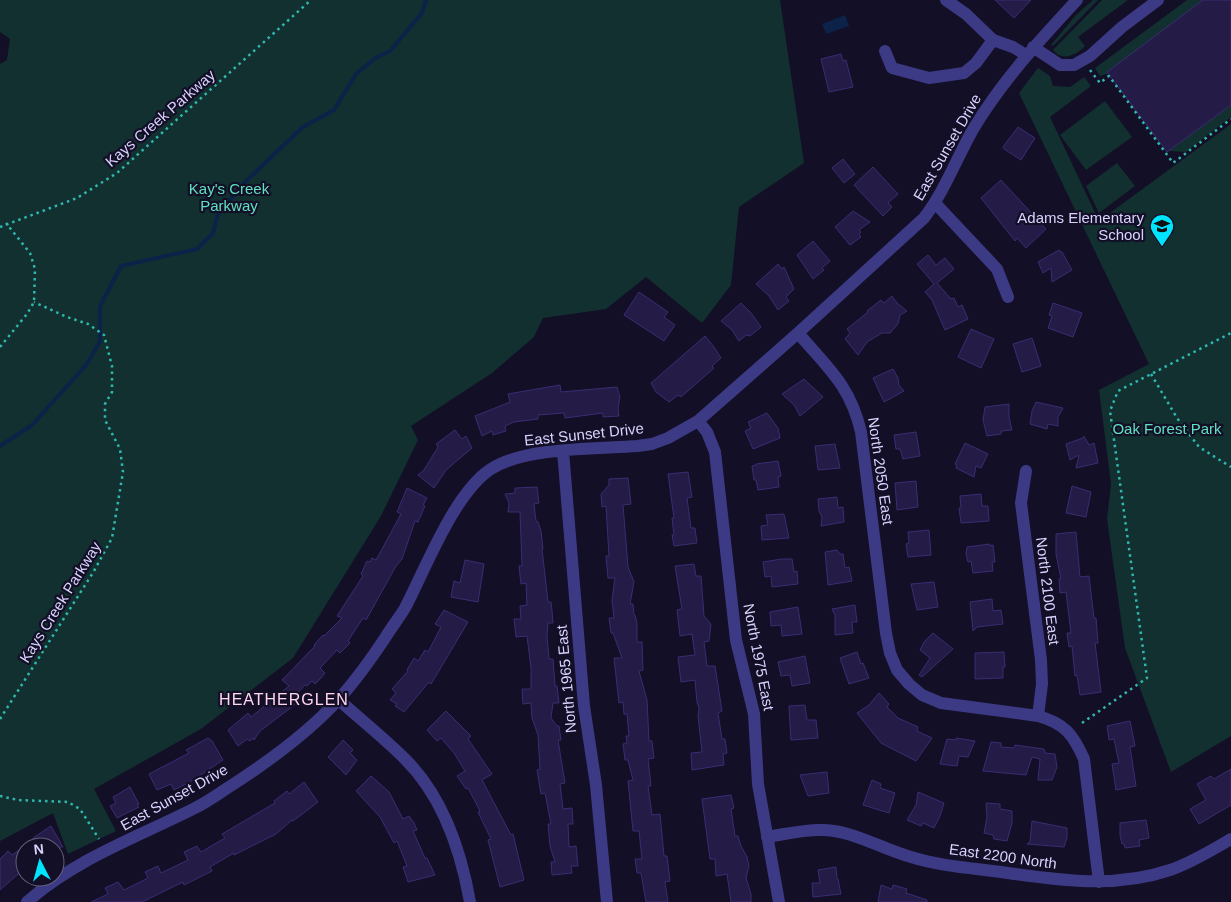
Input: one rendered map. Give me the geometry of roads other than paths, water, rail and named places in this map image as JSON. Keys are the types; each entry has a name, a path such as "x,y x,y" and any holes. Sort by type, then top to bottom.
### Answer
{"street":[{"path":"946,0 966,14 993,40 1030,51 1060,65 1074,65 1090,56 1122,27 1158,0"},
{"name":"East Sunset Drive","path":"27,902 69,870 198,806 261,767 300,736 339,700 366,666 404,610 453,512 470,487 491,469 513,459 535,454 652,444 668,438 698,421 798,334 924,218 935,203 972,132 997,93 1030,51 1077,0"},
{"path":"885,51 892,68 929,78 964,73 976,63 993,40"},
{"path":"935,203 997,269 1008,297"},
{"name":"North 2050 East","path":"798,334 837,376 856,411 861,432 886,633 890,653 897,670 922,695 941,703 1038,716"},
{"name":"North 1975 East","path":"698,421 707,432 715,452 736,640 754,714 758,784 779,902"},
{"name":"North 1965 East","path":"563,451 584,706 596,785 607,902"},
{"name":"North 2100 East","path":"1026,470 1021,503 1041,660 1042,684 1038,716"},
{"path":"339,700 405,759 430,791 456,845 470,902"},
{"path":"1038,716 1052,719 1062,726 1076,741 1084,759 1099,882"},
{"name":"East 2200 North","path":"767,838 805,830 824,830 844,833 911,858 947,865 1054,879 1099,882 1134,879 1171,870 1231,839"}],"water":[{"path":"845,15 849,26 826,34 822,24"}],"waterway":[{"path":"0,446 32,425 87,364 100,341 100,306 121,266 197,249 213,233 218,214 247,180 303,127 334,110 356,74 377,57 390,51 422,13 426,0"}],"place":[{"name":"Adams Elementary School","path":"1162,247"}],"district":[{"name":"HEATHERGLEN","path":"284,699"}],"park label":[{"name":"Kay's Creek Parkway","path":"229,196"},
{"name":"Oak Forest Park","path":"1167,428"}]}
